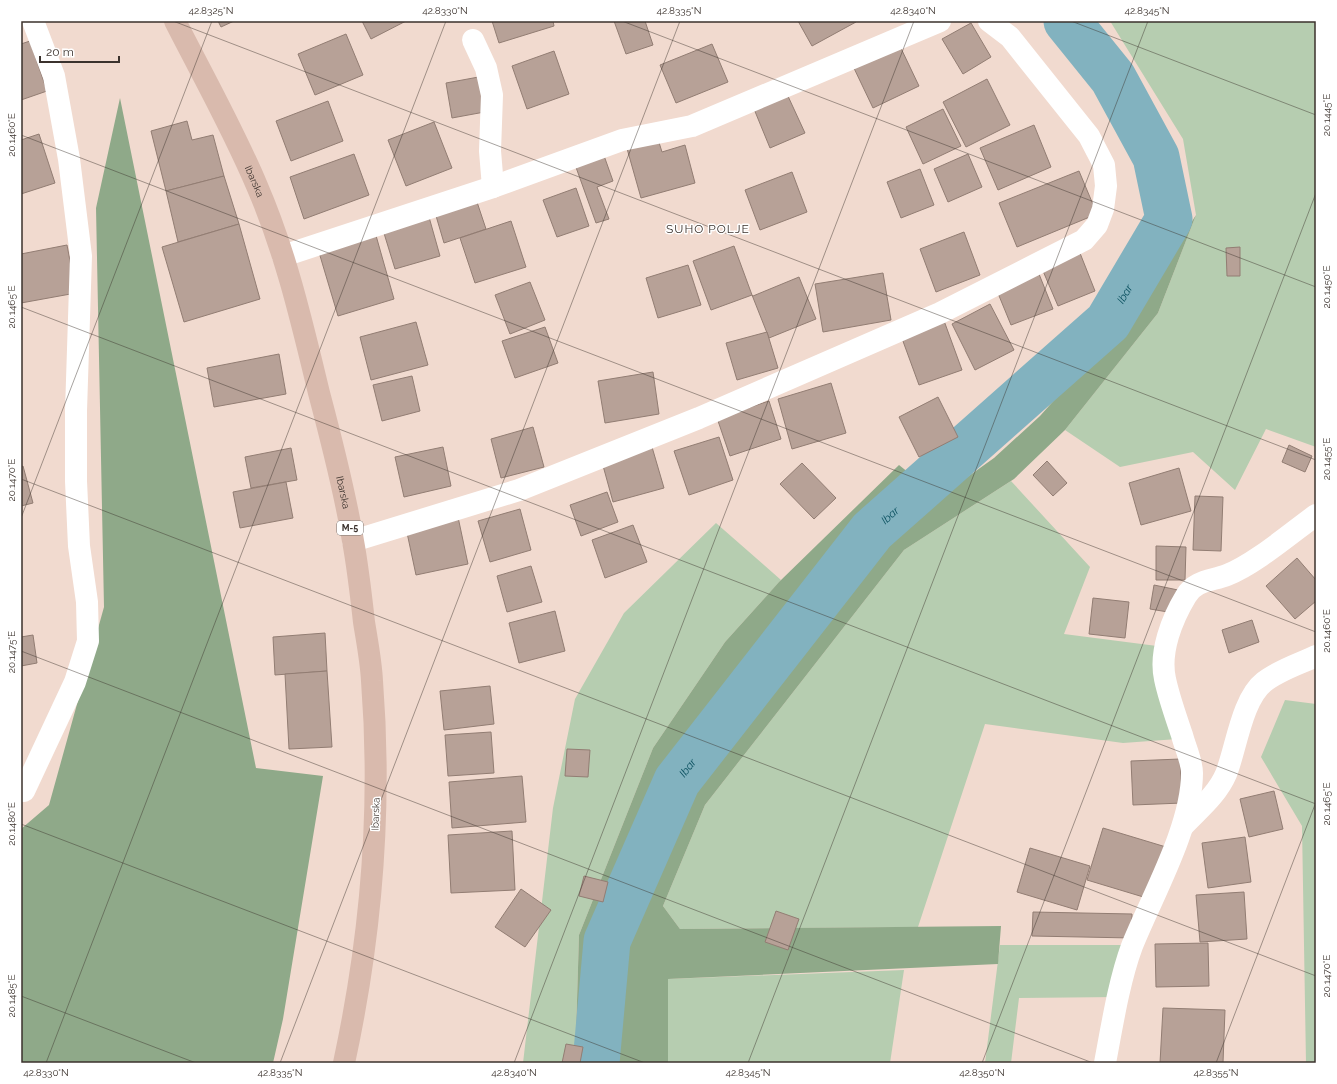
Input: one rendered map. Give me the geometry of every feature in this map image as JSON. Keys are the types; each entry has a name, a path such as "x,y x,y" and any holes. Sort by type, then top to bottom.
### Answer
{"main road":[{"name":"Ibarska","path":"175,21 230,125 258,188 283,256 308,348 353,540 372,679 376,803 372,882 364,954 344,1063"}],"street":[{"path":"24,791 75,682 88,641 87,602 79,546 76,481 76,411 81,256 69,159 54,76 33,21"},
{"path":"283,256 493,187 622,140 692,126 940,21"},
{"path":"353,540 519,490 699,418 940,313 1084,240 1097,225 1103,209 1106,186 1104,165 1089,136 1010,37 989,21"},
{"path":"474,40 486,68 492,95 490,151 493,187"},
{"path":"1105,1063 1118,1000 1132,948 1168,865 1190,796 1192,771 1165,678 1165,656 1169,634 1177,611 1187,594 1200,582 1227,575 1242,567 1316,515"},
{"path":"1181,828 1216,791 1226,774 1231,754 1251,698 1263,682 1316,656"}],"green space":[{"path":"1110,21 1316,21 1316,447 1266,429 1235,490 1193,452 1120,467 1065,430 1158,313 1196,215 1183,139"},
{"path":"120,98 256,768 323,776 283,1019 273,1063 21,1063 21,829 49,805 104,607 96,208"},
{"path":"1196,215 1158,313 1065,430 1014,479 904,550 705,805 663,906 680,929 1001,926 998,964 668,979 668,1063 617,1063 617,1018 636,899 684,788 886,535 994,458 1040,416 1138,306"},
{"path":"899,465 909,473 797,601 666,761 595,932 576,1033 579,935 653,748 725,642 779,582"},
{"path":"1011,481 1090,567 1064,634 1157,646 1191,738 1123,743 985,724 918,927 680,929 663,906 705,805 904,550"},
{"path":"716,523 781,580 725,642 653,748 579,935 575,1063 523,1063 553,808 575,699 624,613"},
{"path":"1285,700 1316,704 1316,1063 1306,1063 1302,826 1261,757"},
{"path":"1000,945 1131,945 1118,997 1019,998 1011,1063 985,1063"},
{"path":"904,970 890,1063 668,1063 668,979"}],"building":[{"path":"218,21 234,21 221,27"},
{"path":"362,21 406,21 371,39"},
{"path":"492,21 553,21 554,26 499,43"},
{"path":"614,21 645,21 653,45 626,54"},
{"path":"798,21 856,21 856,22 812,46"},
{"path":"971,23 991,57 963,74 942,39"},
{"path":"346,34 363,75 315,95 298,54"},
{"path":"30,41 47,91 21,100 21,44"},
{"path":"898,42 919,86 873,108 852,64"},
{"path":"712,44 728,82 676,103 660,65"},
{"path":"554,51 569,94 527,109 512,66"},
{"path":"484,76 490,111 452,118 446,83"},
{"path":"987,79 1010,125 966,147 943,102"},
{"path":"787,94 805,133 770,148 754,109"},
{"path":"328,101 343,141 291,161 276,121"},
{"path":"943,109 961,146 923,164 906,127"},
{"path":"187,121 192,140 213,135 224,176 166,191 151,131"},
{"path":"434,122 452,168 406,186 388,140"},
{"path":"1034,125 1051,167 998,190 980,148"},
{"path":"39,134 55,183 21,194 21,140"},
{"path":"657,136 662,152 685,145 695,183 641,198 626,145"},
{"path":"602,150 613,181 597,187 609,219 596,223 573,159"},
{"path":"354,154 369,195 304,219 290,177"},
{"path":"968,154 982,187 948,202 934,169"},
{"path":"920,169 934,205 901,218 887,182"},
{"path":"1079,171 1097,214 1017,247 999,203"},
{"path":"792,172 807,212 760,230 745,190"},
{"path":"224,176 239,224 178,242 166,191"},
{"path":"576,188 589,226 557,237 543,200"},
{"path":"475,196 486,229 444,243 434,209"},
{"path":"429,217 440,256 395,269 383,230"},
{"path":"511,221 526,267 475,283 460,238"},
{"path":"239,224 260,299 184,322 162,247"},
{"path":"375,232 394,299 338,316 318,249"},
{"path":"964,232 980,275 936,292 920,249"},
{"path":"67,245 76,293 21,303 21,254"},
{"path":"734,246 752,295 711,310 693,261"},
{"path":"1240,247 1240,276 1227,276 1226,248"},
{"path":"1078,248 1095,291 1058,306 1040,264"},
{"path":"688,265 701,305 658,318 646,278"},
{"path":"1037,269 1053,309 1011,325 995,286"},
{"path":"883,273 891,320 823,332 815,284"},
{"path":"799,277 816,319 769,338 752,295 753,296"},
{"path":"530,282 545,320 510,334 495,295"},
{"path":"990,304 1014,350 975,370 952,324"},
{"path":"943,318 962,370 919,385 900,333"},
{"path":"416,322 428,365 371,380 360,337"},
{"path":"545,327 558,363 515,378 502,341"},
{"path":"767,332 778,368 737,380 726,343"},
{"path":"279,354 286,394 214,407 207,368"},
{"path":"653,372 659,414 605,423 598,381"},
{"path":"412,376 420,411 382,421 373,385"},
{"path":"831,383 846,433 792,449 778,399"},
{"path":"938,397 958,437 919,457 899,417"},
{"path":"769,401 781,439 730,456 717,418"},
{"path":"533,427 544,467 501,478 491,439"},
{"path":"719,437 733,480 689,495 674,451"},
{"path":"1289,445 1312,456 1305,472 1282,462"},
{"path":"443,447 451,486 404,497 395,457"},
{"path":"652,447 664,488 613,502 602,462"},
{"path":"291,448 297,480 251,488 245,457"},
{"path":"1047,461 1067,483 1053,496 1033,475"},
{"path":"802,463 836,498 814,519 780,484"},
{"path":"23,466 33,503 21,506 21,467"},
{"path":"1179,468 1191,511 1141,525 1129,483"},
{"path":"286,482 293,518 240,528 233,492"},
{"path":"607,492 618,522 581,536 570,505"},
{"path":"1195,496 1223,497 1221,551 1193,550"},
{"path":"520,509 531,550 490,562 478,521"},
{"path":"458,517 468,564 416,575 406,528"},
{"path":"633,525 647,562 605,578 592,540"},
{"path":"1156,546 1186,547 1185,580 1156,580"},
{"path":"1297,558 1316,580 1316,601 1295,619 1266,586"},
{"path":"531,566 542,602 507,612 497,576"},
{"path":"1154,585 1178,590 1174,613 1150,609"},
{"path":"1093,598 1129,602 1125,638 1089,634"},
{"path":"555,611 565,651 519,663 509,623"},
{"path":"1252,620 1259,642 1229,653 1222,630"},
{"path":"325,633 327,671 275,675 273,637"},
{"path":"33,635 37,663 21,666 21,637"},
{"path":"327,671 332,747 289,749 285,674"},
{"path":"490,686 494,724 444,730 440,691"},
{"path":"491,732 494,773 448,776 445,735"},
{"path":"567,749 590,750 588,777 565,776"},
{"path":"1180,759 1182,803 1133,805 1131,761"},
{"path":"522,776 526,822 452,828 449,782"},
{"path":"1274,791 1283,829 1249,837 1240,799"},
{"path":"1103,828 1166,847 1150,899 1087,880"},
{"path":"512,831 515,890 451,893 448,835"},
{"path":"1245,837 1251,882 1208,888 1202,843"},
{"path":"1030,848 1090,866 1077,910 1017,892"},
{"path":"584,876 608,882 603,902 579,896"},
{"path":"521,889 551,910 525,947 495,927"},
{"path":"1244,892 1247,939 1200,942 1196,895"},
{"path":"776,911 799,919 788,950 765,942"},
{"path":"1033,912 1132,914 1132,938 1032,936"},
{"path":"1208,943 1209,986 1156,987 1155,944"},
{"path":"1163,1008 1225,1010 1223,1063 1160,1063"},
{"path":"566,1044 583,1047 580,1063 562,1063"}],"waterway":[{"name":"Ibar","path":"596,1063 607,941 677,781 872,531 1108,322 1169,219 1156,157 1113,78 1067,21"}],"district":[{"name":"SUHO POLJE","path":"708,229"}]}
